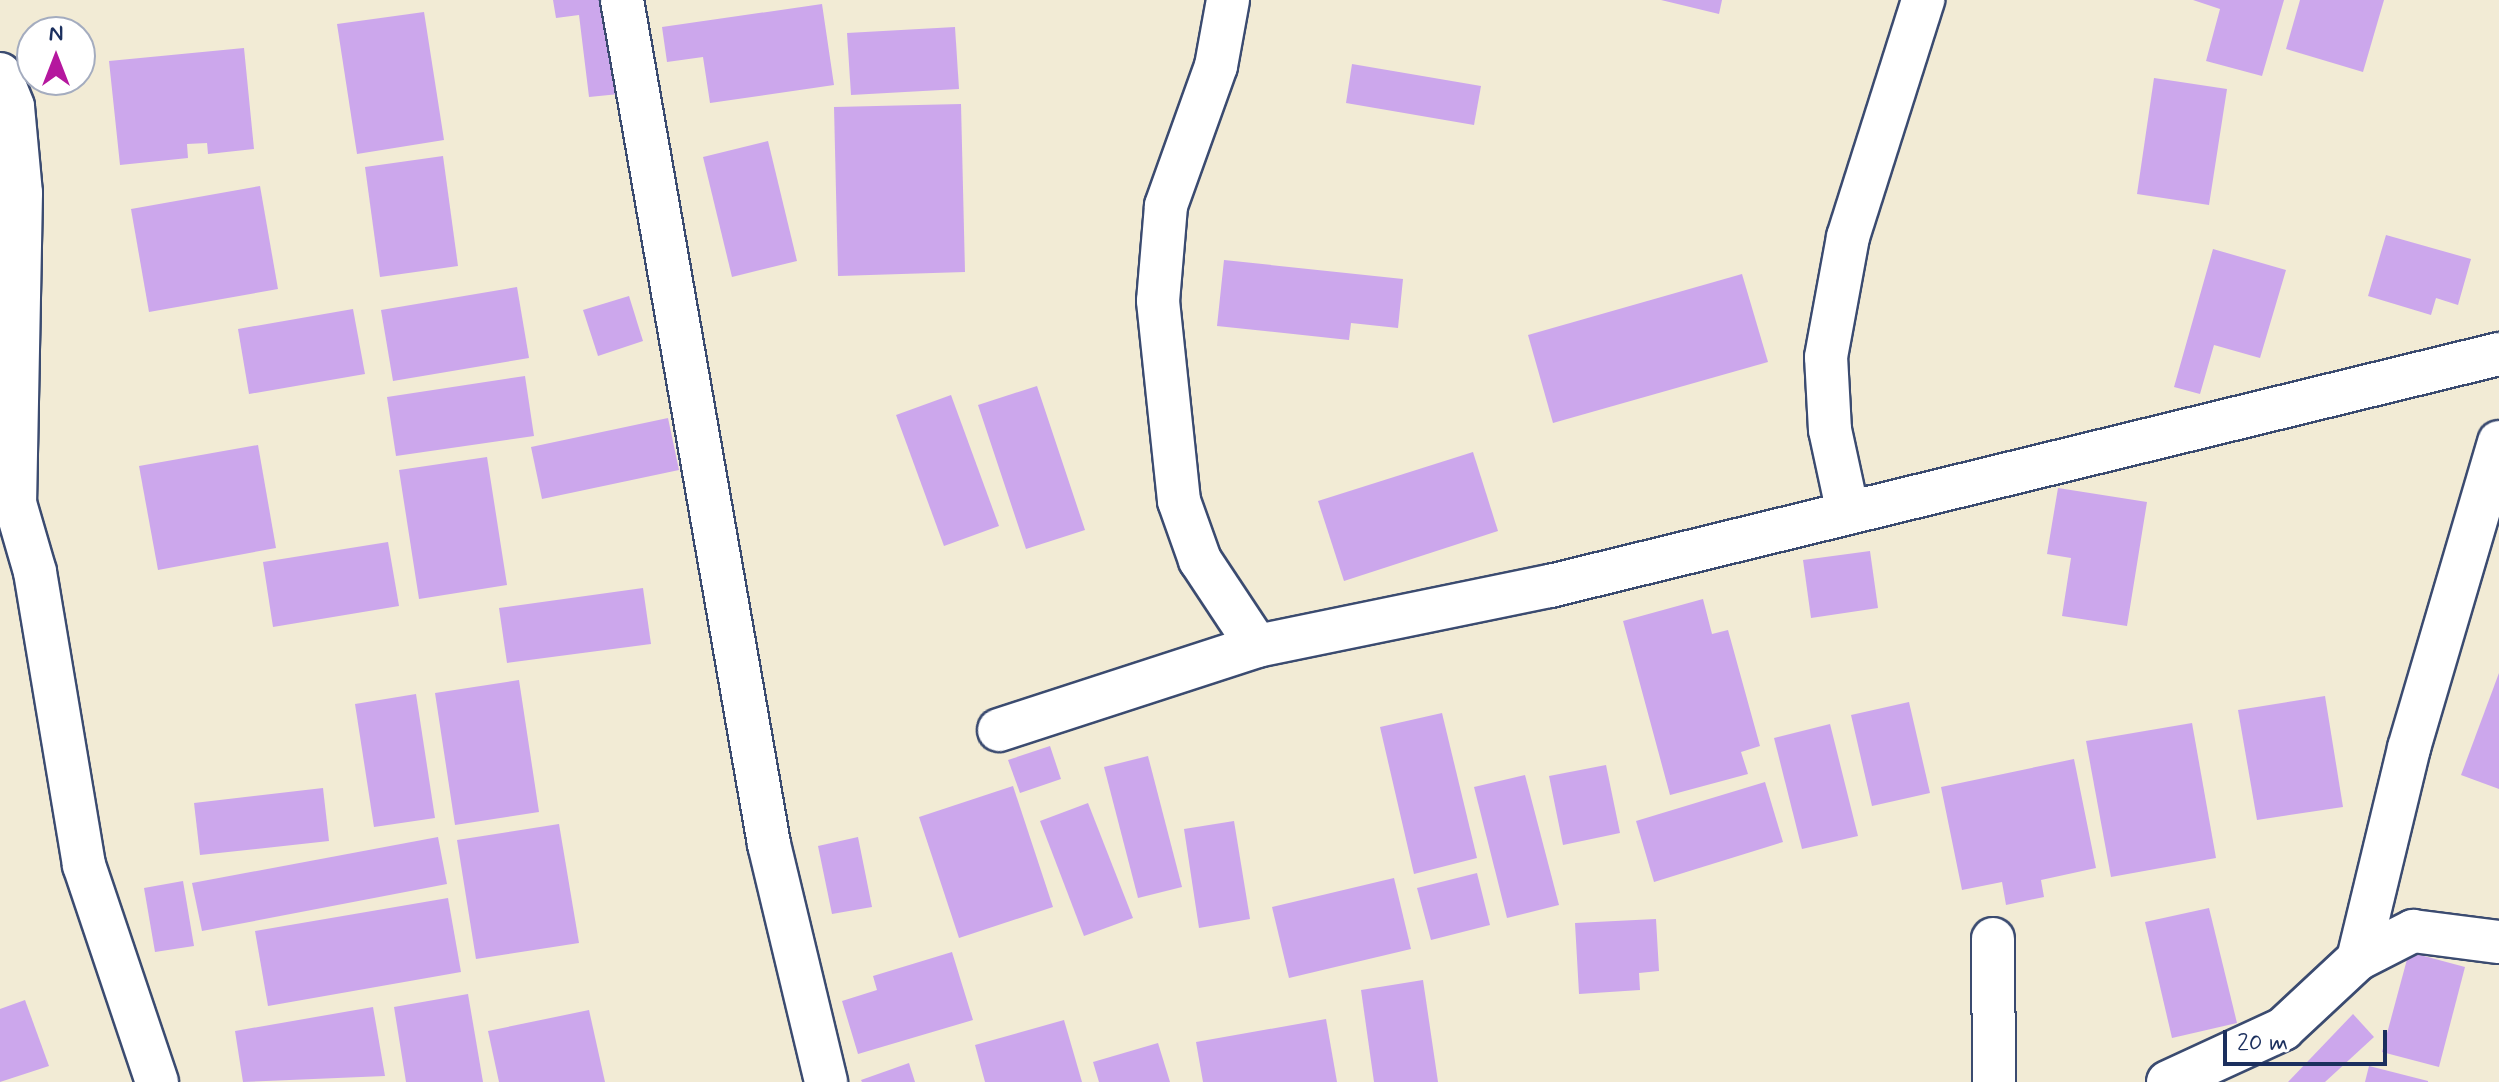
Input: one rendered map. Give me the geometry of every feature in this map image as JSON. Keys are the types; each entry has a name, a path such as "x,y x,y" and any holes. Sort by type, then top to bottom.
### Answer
{"street":[{"path":"622,0 769,844 826,1082"},
{"path":"1228,0 1216,66 1166,206 1158,301 1179,501 1200,560 1257,646"},
{"path":"1848,513 1830,430 1826,357 1848,237 1923,0"},
{"path":"0,74 13,107 21,193 15,503 35,572 84,865 157,1082"},
{"path":"999,730 1257,646 1550,586 2499,354"},
{"path":"2358,959 2409,748 2499,442"},
{"path":"2168,1082 2283,1029 2358,959 2413,931 2499,942"},
{"path":"1993,939 1994,1082"}],"building":[{"path":"553,0 617,0 629,93 589,97 579,15 556,18"},
{"path":"1661,0 1722,0 1719,14"},
{"path":"2193,0 2284,0 2262,76 2206,61 2220,9"},
{"path":"2300,0 2384,0 2363,72 2286,49"},
{"path":"822,4 834,85 710,103 703,57 667,62 662,27"},
{"path":"424,12 444,140 357,154 337,24"},
{"path":"955,27 959,89 851,95 847,33"},
{"path":"244,48 254,149 208,154 207,143 187,144 188,158 120,165 109,61"},
{"path":"1352,64 1481,86 1474,125 1346,103"},
{"path":"2154,78 2227,89 2209,205 2137,194"},
{"path":"961,104 965,272 838,276 834,107"},
{"path":"768,141 797,261 732,277 703,157"},
{"path":"443,156 458,266 380,277 365,167"},
{"path":"260,186 278,289 149,312 131,209"},
{"path":"2386,235 2471,259 2458,305 2436,298 2431,315 2368,296"},
{"path":"2213,249 2286,270 2260,358 2214,345 2200,394 2174,387"},
{"path":"1224,260 1403,279 1398,328 1351,323 1349,340 1217,326"},
{"path":"1742,274 1768,362 1553,423 1528,335"},
{"path":"517,287 529,358 393,381 381,310"},
{"path":"629,296 643,341 598,356 583,310"},
{"path":"353,309 365,374 249,394 238,329"},
{"path":"525,376 534,436 396,456 387,397"},
{"path":"1037,386 1085,530 1026,549 978,405"},
{"path":"951,395 999,526 944,546 896,415"},
{"path":"668,418 679,470 542,499 531,447"},
{"path":"258,445 276,548 158,570 139,466"},
{"path":"1473,452 1498,531 1344,581 1318,501"},
{"path":"487,457 507,585 419,599 399,470"},
{"path":"2058,488 2147,502 2127,626 2062,616 2071,558 2047,554"},
{"path":"388,542 399,606 273,627 263,562"},
{"path":"1870,551 1878,608 1811,618 1803,560"},
{"path":"643,588 651,644 507,663 499,608"},
{"path":"1703,599 1712,634 1728,630 1760,746 1741,752 1748,774 1670,795 1623,621"},
{"path":"2499,673 2499,789 2461,775"},
{"path":"519,680 539,812 455,825 435,693"},
{"path":"416,694 435,818 374,827 355,704"},
{"path":"2325,696 2343,807 2257,820 2238,710"},
{"path":"1909,702 1930,793 1872,806 1851,715"},
{"path":"1442,713 1477,858 1414,874 1380,727"},
{"path":"2192,723 2216,858 2111,877 2086,741"},
{"path":"1830,724 1858,836 1802,849 1774,738"},
{"path":"1050,746 1061,779 1020,793 1008,760"},
{"path":"1148,756 1182,887 1138,898 1104,767"},
{"path":"2074,759 2096,868 2041,880 2044,897 2006,905 2002,882 1962,890 1941,787"},
{"path":"1606,765 1620,833 1563,845 1549,776"},
{"path":"1525,775 1559,905 1507,918 1474,787"},
{"path":"1765,782 1783,842 1654,882 1636,821"},
{"path":"1013,786 1053,907 959,938 919,817"},
{"path":"323,788 329,841 200,855 194,803"},
{"path":"1088,803 1133,918 1084,936 1040,821"},
{"path":"1234,821 1250,919 1199,928 1184,829"},
{"path":"559,824 579,943 476,959 457,840"},
{"path":"438,837 447,884 202,931 192,883"},
{"path":"858,837 872,907 832,914 818,846"},
{"path":"1477,873 1490,925 1431,940 1417,888"},
{"path":"1394,878 1411,949 1289,978 1272,907"},
{"path":"183,881 194,946 155,952 144,888"},
{"path":"448,898 461,972 268,1006 255,931"},
{"path":"2209,908 2237,1023 2172,1038 2145,922"},
{"path":"1656,919 1659,971 1639,973 1640,990 1579,994 1575,923"},
{"path":"952,952 973,1020 858,1054 842,1001 877,990 873,976"},
{"path":"2409,952 2465,967 2439,1067 2382,1052"},
{"path":"1423,980 1438,1082 1374,1082 1361,990"},
{"path":"468,994 483,1082 406,1082 394,1007"},
{"path":"25,1000 49,1066 0,1082 0,1009"},
{"path":"373,1007 385,1076 243,1082 235,1031"},
{"path":"589,1010 605,1082 499,1082 488,1031"},
{"path":"2353,1014 2374,1037 2325,1082 2288,1082"},
{"path":"1326,1019 1337,1082 1203,1082 1196,1042"},
{"path":"1064,1020 1082,1082 985,1082 975,1045"},
{"path":"1158,1043 1170,1082 1099,1082 1093,1062"},
{"path":"909,1063 915,1082 861,1080"},
{"path":"2369,1066 2428,1081 2428,1082 2365,1082"}]}
